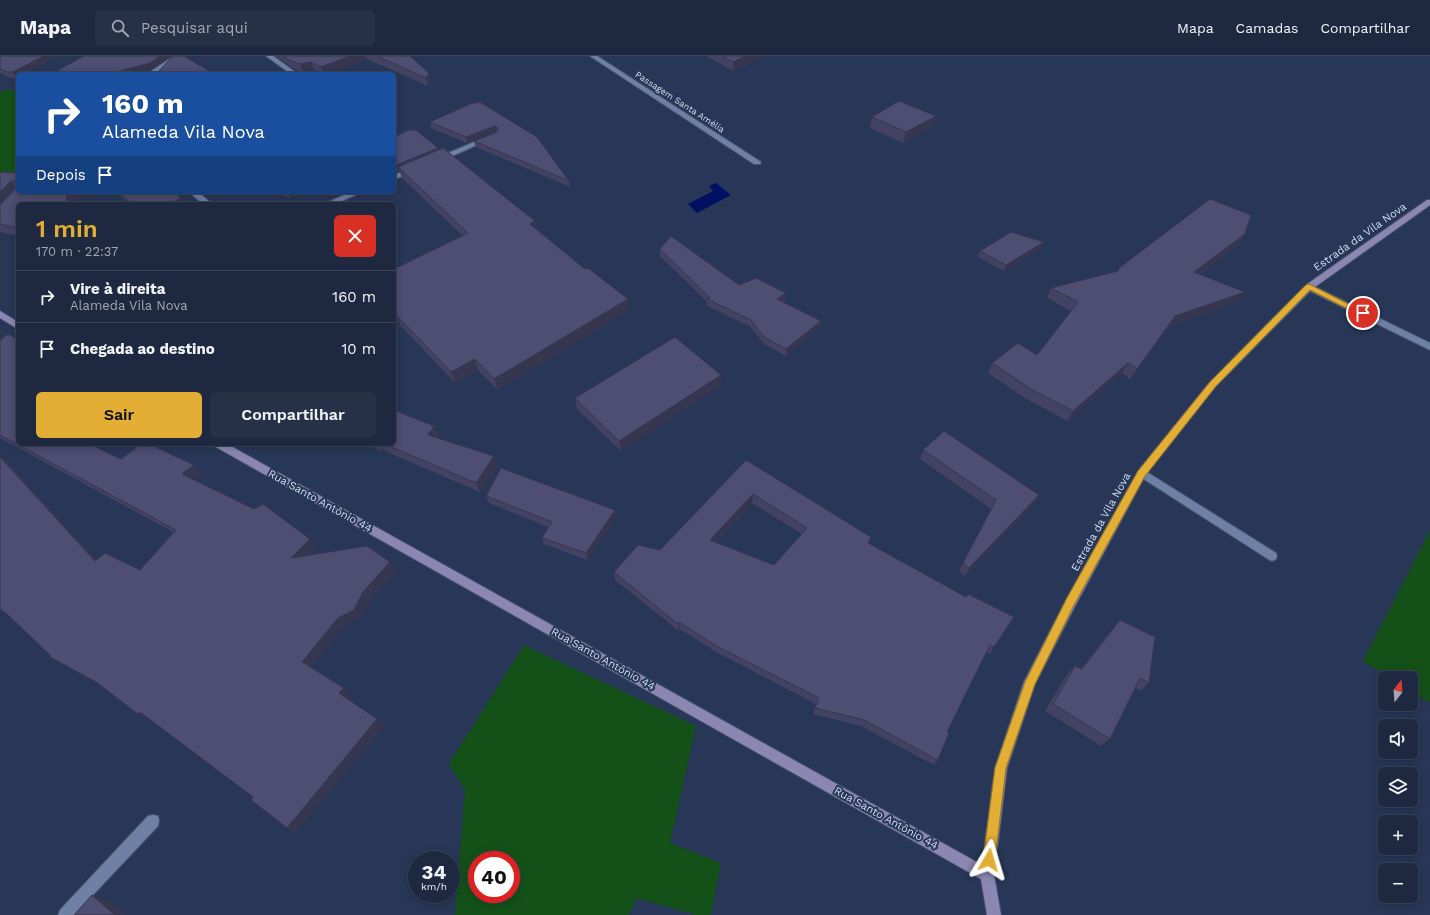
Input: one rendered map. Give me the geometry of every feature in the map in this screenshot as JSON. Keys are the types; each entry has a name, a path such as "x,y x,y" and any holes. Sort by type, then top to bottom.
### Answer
{"street":[{"path":"153,72 178,56"},
{"path":"269,56 292,72"},
{"name":"Passagem Santa Amélia","path":"593,56 757,162"},
{"path":"396,176 496,135"},
{"path":"196,194 206,202"},
{"path":"333,202 353,194"},
{"name":"Estrada da Vila Nova","path":"994,915 987,875 1001,768 1030,682 1071,602 1142,473 1213,384 1309,287 1430,202"},
{"path":"1309,287 1430,346"},
{"path":"0,314 16,325"},
{"name":"Rua Santo Antônio 44","path":"223,446 987,875"},
{"path":"1142,473 1272,556"},
{"path":"65,915 153,821"}],"green space":[{"path":"9,89 16,91 16,183 0,179 0,92"},
{"path":"1430,530 1430,703 1418,695 1418,671 1379,671 1363,661"},
{"path":"524,645 696,726 670,843 721,863 711,915 696,915 637,898 629,915 455,915 456,903 460,903 460,852 465,790 449,764"}],"shaded area":[{"path":"716,183 731,195 697,213 688,204 713,191 709,186"}],"building":[{"path":"0,56 44,56 13,72 7,72 0,69"},
{"path":"84,56 160,56 150,63 116,72 55,72"},
{"path":"173,56 184,56 211,72 158,72"},
{"path":"283,56 350,56 321,67 311,62 300,64"},
{"path":"377,56 410,56 429,73 426,78"},
{"path":"722,56 746,56 733,62"},
{"path":"899,101 936,116 906,132 872,117"},
{"path":"480,102 537,137 569,181 474,141 497,132 498,128 495,126 466,137 430,122 470,104"},
{"path":"409,130 416,130 438,148 396,165 396,136"},
{"path":"443,148 535,221 530,224 585,269 588,268 628,299 494,379 475,359 451,372 396,316 396,268 468,233 398,167"},
{"path":"0,172 16,173 16,181 11,181 0,192"},
{"path":"16,188 16,194 68,194 66,197 67,202 16,202 16,228 0,224 0,205"},
{"path":"121,194 176,194 181,198 173,202 130,202"},
{"path":"1210,199 1251,215 1245,234 1194,272 1245,292 1175,316 1137,369 1128,363 1073,411 1029,388 992,363 1018,343 1037,355 1078,302 1051,288 1118,271 1119,268"},
{"path":"1011,232 1044,242 1006,265 980,251"},
{"path":"671,236 739,285 756,278 786,293 777,299 821,321 786,349 764,337 751,320 707,299 710,298 660,249"},
{"path":"8,334 16,339 16,444 0,435 0,340"},
{"path":"675,337 721,375 619,441 575,398"},
{"path":"396,411 434,426 428,435 494,456 476,483 390,446 396,446"},
{"path":"944,431 1039,495 969,568 963,563 996,500 923,450"},
{"path":"20,446 93,446 121,459 138,446 153,446 194,465 182,474 254,509 263,504 310,539 291,558 367,546 390,562 363,592 354,610 338,618 302,662 344,688 339,693 377,719 287,828 251,800 253,797 140,712 138,714 96,682 50,657 50,655 0,609 0,457 95,561 105,553 140,570 176,530"},
{"path":"746,460 871,537 868,543 966,597 968,594 1014,617 994,647 990,645 947,732 949,733 938,760 864,720 815,708 819,698 718,647 679,622 678,624 614,572 638,545 660,550","holes":["753,494 807,528 774,565 710,540"]},
{"path":"501,468 615,510 586,553 542,538 552,522 486,496"},
{"path":"1120,620 1155,637 1149,683 1140,678 1110,739 1053,704 1075,666 1082,669"},
{"path":"92,895 115,915 74,915"}],"route":[{"path":"989,860 1001,768 1030,682 1071,602 1142,473 1213,384 1309,287 1363,313"}]}
